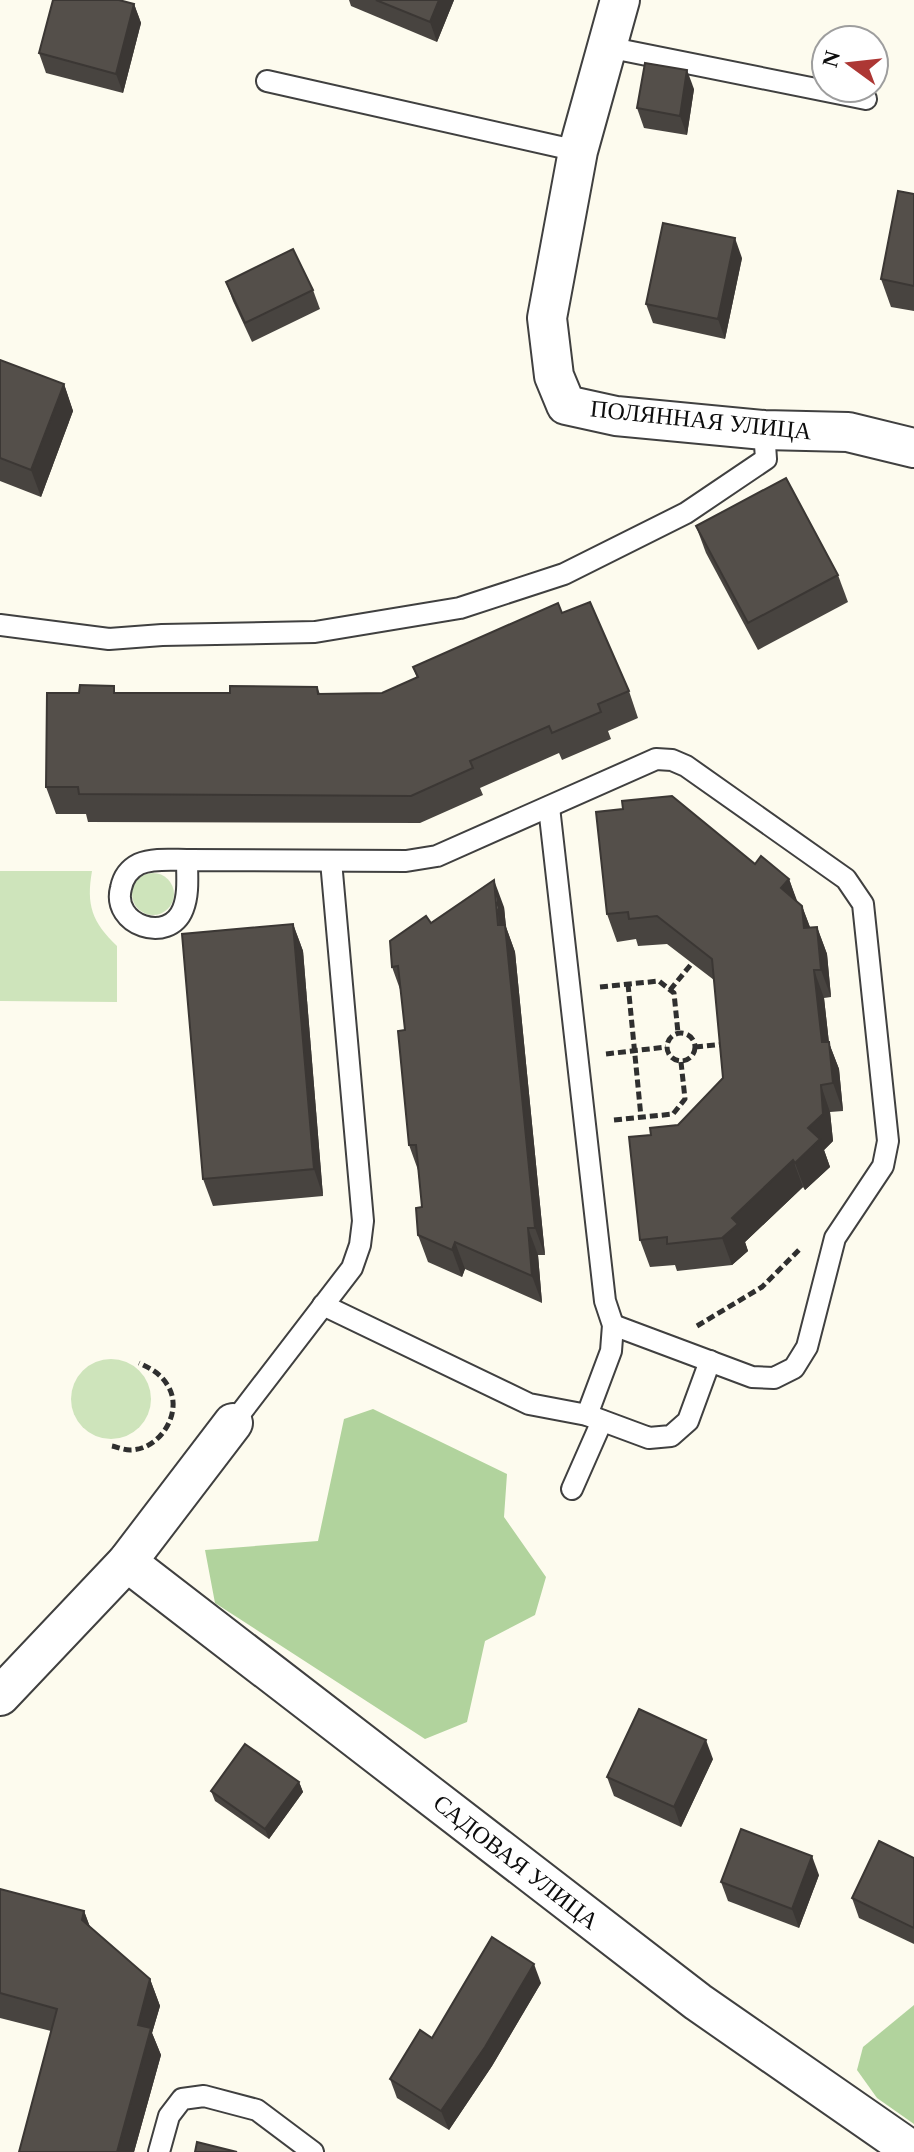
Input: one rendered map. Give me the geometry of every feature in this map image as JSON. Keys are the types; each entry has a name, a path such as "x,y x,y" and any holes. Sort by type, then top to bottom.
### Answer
{"street":[{"name":"ПОЛЯННАЯ УЛИЦА","path":"620,0 578,151 547,318 554,376 566,405 616,416 764,430 848,432 914,448"},
{"path":"0,1696 127,1562 233,1423"},
{"name":"САДОВАЯ УЛИЦА","path":"127,1562 698,2002 914,2152"}],"lane":[{"path":"607,47 810,88"},
{"path":"267,81 578,151"},
{"path":"0,625 109,639 315,632 460,608 564,574 686,513 766,459 764,430"},
{"path":"187,860 406,861 437,856 656,759 672,760 686,766 846,879 863,904 888,1141 883,1166 835,1238 807,1347 794,1368 774,1378 752,1377 613,1325"},
{"path":"549,807 605,1301 613,1325 611,1351 595,1418 572,1489"},
{"path":"233,1423 352,1268 360,1245 363,1221 331,861"},
{"path":"323,1305 529,1404 595,1418 649,1438 671,1436 688,1421 710,1361"},
{"path":"159,2152 169,2116 182,2099 204,2096 257,2110 313,2152"}],"path":[{"path":"670,990 693,962"},
{"path":"570,990 659,981 674,993 678,1033"},
{"path":"628,984 641,1117"},
{"path":"678,1033 693,1040 695,1047 688,1060 681,1062 668,1055 666,1047 672,1036 678,1033"},
{"path":"695,1047 727,1044"},
{"path":"627,1052 666,1047"},
{"path":"585,1123 673,1114 685,1099 681,1062"},
{"path":"678,1108 687,1116"},
{"path":"665,1345 762,1287 804,1245 835,1238"},
{"path":"112,1446 132,1450 152,1444 167,1430 174,1410 171,1389 158,1372 139,1363"}],"green space":[{"path":"0,871 92,871 90,894 93,912 102,929 117,946 117,1002 0,1001"},
{"path":"153,873 168,879 174,894 168,909 153,915 138,909 132,894 138,879"},
{"path":"111,1359 126,1362 139,1371 148,1384 151,1399 148,1414 139,1427 126,1436 111,1439 96,1436 83,1427 74,1414 71,1399 74,1384 83,1371 96,1362"},
{"path":"373,1409 507,1474 504,1517 546,1577 535,1615 485,1641 467,1722 425,1739 215,1603 205,1550 318,1541 344,1419"},
{"path":"914,2005 914,2124 877,2098 857,2070 863,2047"}],"building":[{"path":"53,0 119,0 134,4 116,74 39,53"},
{"path":"376,0 439,0 430,22"},
{"path":"645,63 687,70 680,116 637,108"},
{"path":"898,191 914,194 914,286 881,279"},
{"path":"663,223 735,238 718,319 646,304"},
{"path":"293,249 313,290 245,323 226,282"},
{"path":"0,360 64,384 31,470 0,458"},
{"path":"786,478 838,575 748,623 696,526"},
{"path":"590,602 629,691 598,704 601,712 552,733 549,726 470,761 473,768 411,796 79,794 78,787 46,787 47,693 79,693 80,685 114,686 114,693 230,693 230,686 317,687 318,694 382,693 418,677 413,667 558,603 562,613"},
{"path":"672,796 755,864 761,856 789,879 781,888 802,906 804,928 817,927 821,970 814,970 822,1042 829,1042 833,1083 821,1085 823,1114 808,1128 820,1139 795,1163 793,1160 732,1218 738,1224 722,1238 667,1244 667,1237 640,1240 629,1137 651,1135 650,1128 678,1125 723,1078 712,959 657,916 629,919 628,912 607,914 596,812 623,809 622,801"},
{"path":"494,880 498,925 505,925 535,1228 528,1228 532,1276 455,1242 452,1250 418,1235 416,1208 422,1207 416,1145 409,1145 398,1031 405,1030 398,966 392,967 390,941 426,916 431,923"},
{"path":"293,924 314,1169 203,1179 182,934"},
{"path":"639,1709 706,1740 674,1807 607,1777"},
{"path":"245,1744 299,1782 265,1829 211,1791"},
{"path":"741,1829 812,1856 792,1909 721,1882"},
{"path":"879,1841 914,1858 914,1928 852,1898"},
{"path":"0,1889 84,1911 82,1920 150,1979 138,2025 151,2028 117,2152 19,2152 57,2009 0,1993"},
{"path":"492,1937 534,1964 485,2047 441,2111 390,2079 420,2030 432,2038"},
{"path":"197,2142 237,2152 195,2152"}]}
